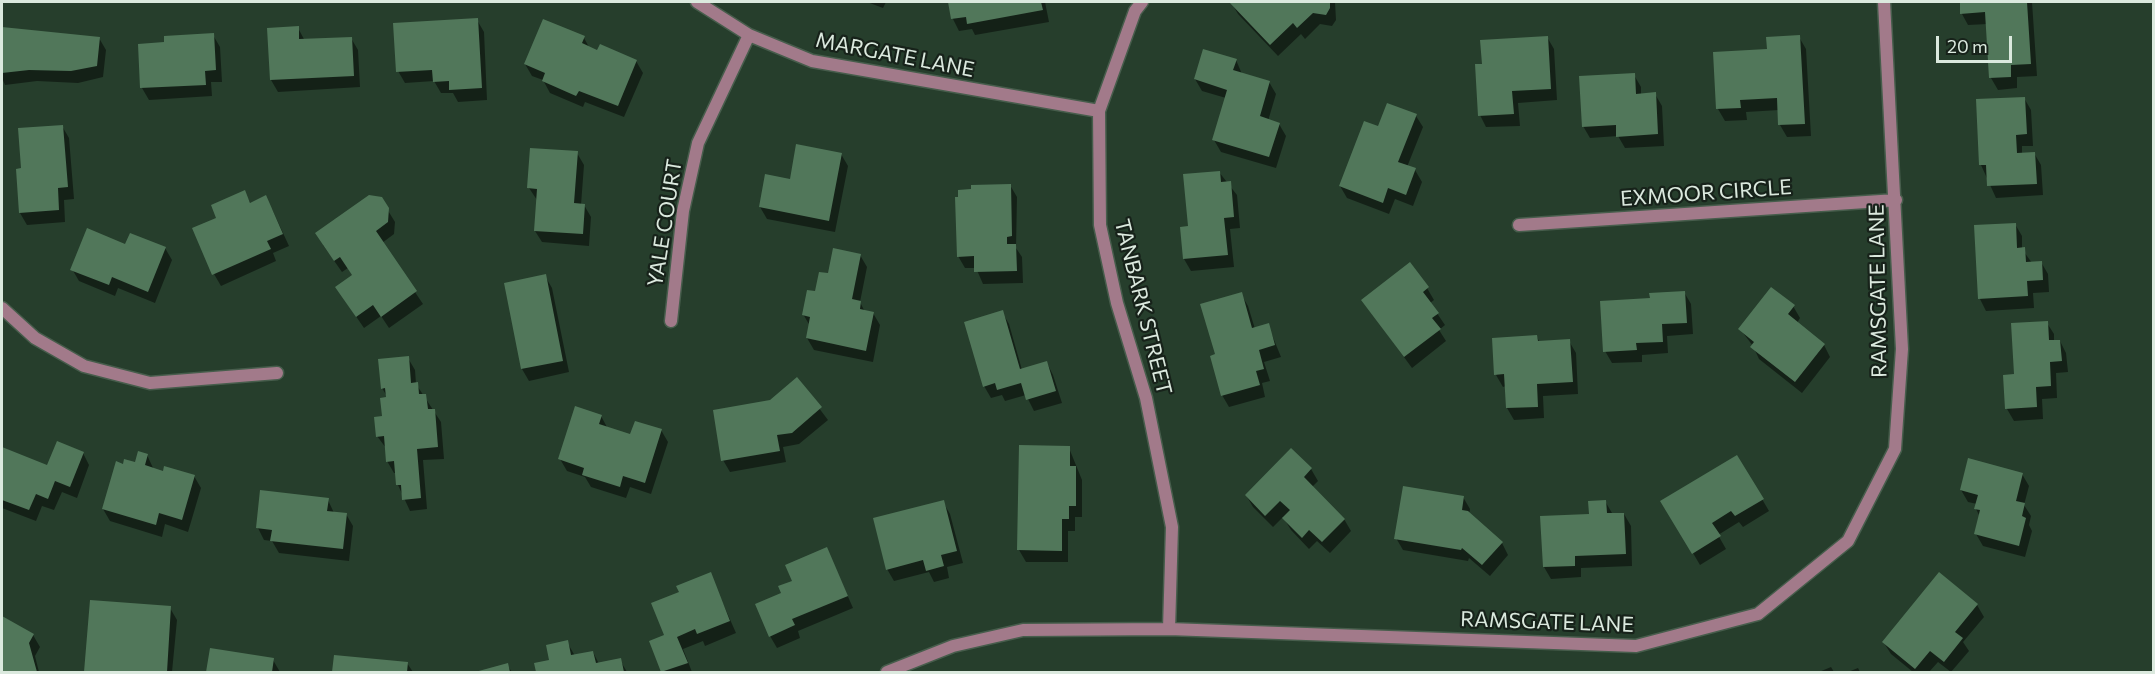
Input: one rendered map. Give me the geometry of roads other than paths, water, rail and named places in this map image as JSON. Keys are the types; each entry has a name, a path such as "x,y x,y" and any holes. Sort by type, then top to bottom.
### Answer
{"street":[{"name":"MARGATE LANE","path":"697,2 749,35 812,61 1099,111"},
{"name":"TANBARK STREET","path":"1142,2 1135,11 1099,111 1100,225 1117,303 1146,398 1172,527 1169,628"},
{"name":"RAMSGATE LANE","path":"887,672 953,646 1023,630 1169,628 1635,646 1758,614 1848,541 1895,449 1902,349 1884,2"},
{"name":"YALE COURT","path":"671,321 683,211 698,142 749,35"},
{"name":"EXMOOR CIRCLE","path":"1519,225 1896,200"},
{"path":"2,308 35,338 84,366 150,383 277,373"}]}
